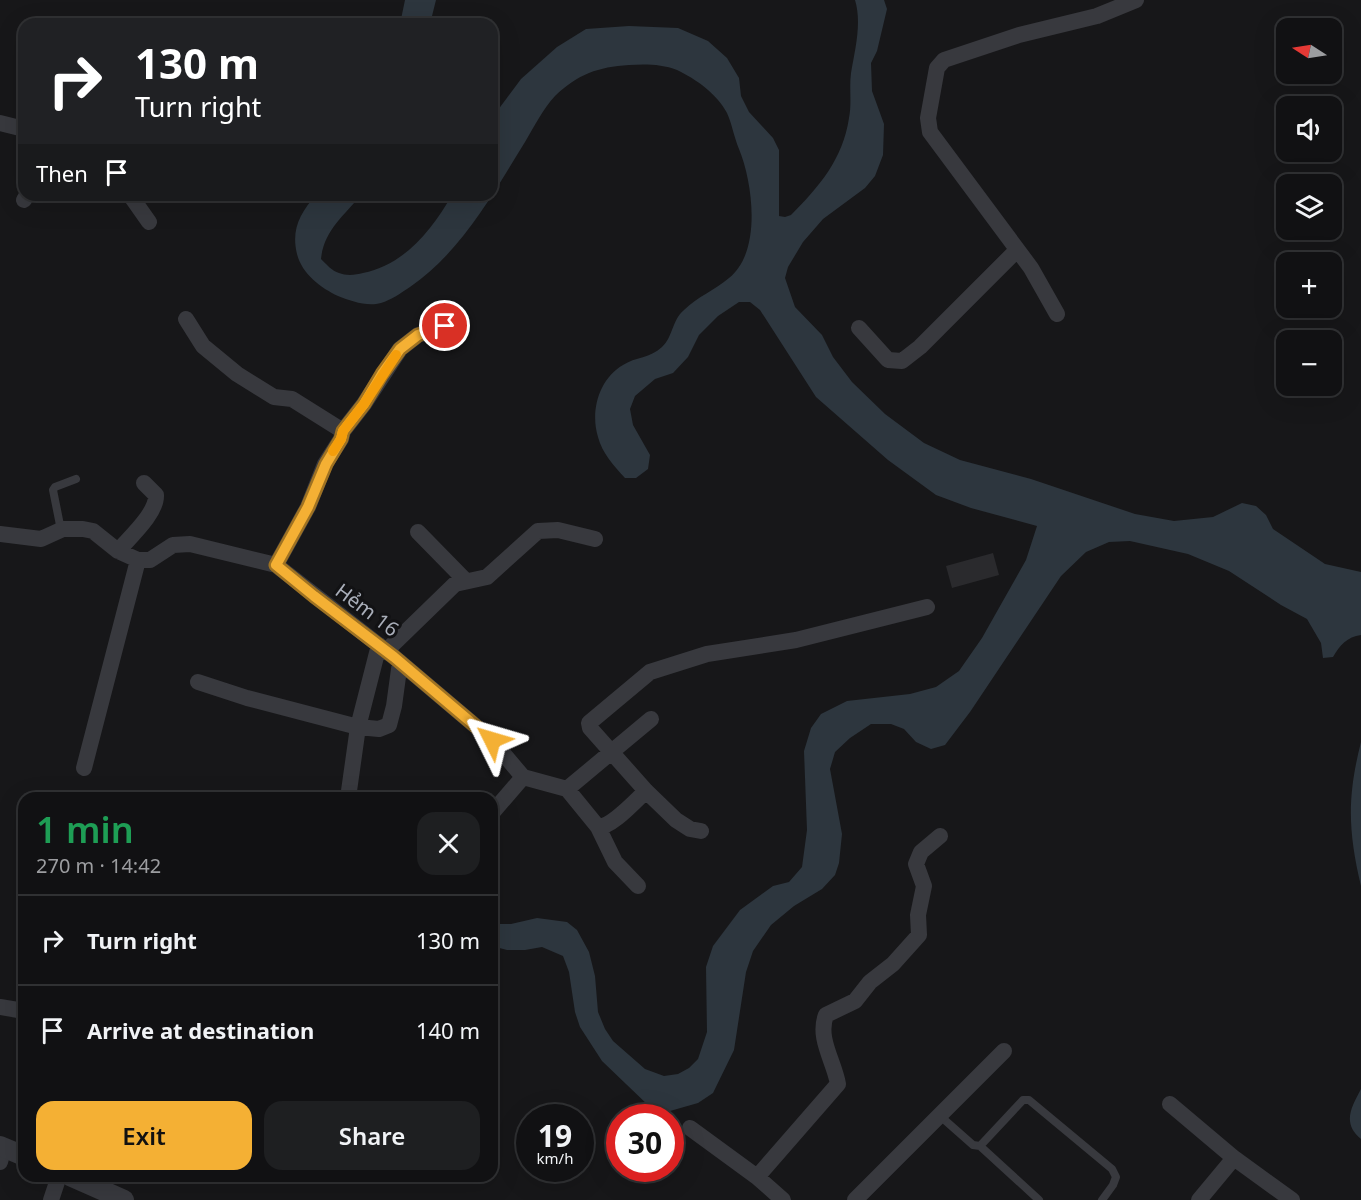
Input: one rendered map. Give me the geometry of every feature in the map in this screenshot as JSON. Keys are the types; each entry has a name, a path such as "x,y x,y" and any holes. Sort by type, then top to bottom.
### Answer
{"street":[{"path":"1057,314 1031,268 930,132 928,118 937,68 944,60 1019,35 1097,16 1136,0"},
{"path":"0,123 18,128"},
{"path":"134,201 148,222"},
{"path":"859,328 888,360 902,361 920,347 1017,250"},
{"path":"186,319 203,346 237,374 274,397 292,399 343,431"},
{"path":"276,565 308,507 343,431 364,404 400,349 418,335 457,322"},
{"path":"118,551 147,517 157,501 156,495 144,483"},
{"path":"0,534 41,539 61,530 83,529 93,531 118,551 138,560 84,768"},
{"path":"349,792 358,726 382,648 455,584 487,577 538,531 558,530 595,539"},
{"path":"418,532 466,581"},
{"name":"Hẻm 16","path":"138,560 150,560 173,545 189,544 276,565 400,662 492,740 523,777"},
{"path":"700,831 690,829 676,820 646,791 590,728 589,723 650,672 707,654 796,640 927,607"},
{"path":"198,682 247,698 358,726 379,729 389,725 400,662"},
{"path":"567,789 651,719"},
{"path":"498,806 523,777 567,789 598,827 615,862 638,886"},
{"path":"598,827 611,822 646,791"},
{"path":"757,1177 838,1084 825,1043 822,1024 826,1015 855,1001 870,982 892,964 919,935 918,915 924,886 916,864 921,852 940,836"},
{"path":"0,1007 18,1010"},
{"path":"855,1200 1004,1051"},
{"path":"1170,1104 1234,1158 1292,1200"},
{"path":"690,1128 757,1177 783,1200"},
{"path":"1,1152 18,1155"},
{"path":"1199,1200 1234,1158"},
{"path":"51,1200 57,1182"},
{"path":"84,1182 124,1200"}],"lane":[{"path":"61,530 53,490 55,487 76,479"},
{"path":"980,1146 1023,1100 1034,1102 1112,1169 1116,1177 1102,1200"},
{"path":"939,1115 973,1145 980,1146 1039,1200"}],"shaded area":[{"path":"405,0 436,0 432,18 401,18"},
{"path":"855,0 884,0 887,9 877,51 871,63 872,91 884,124 883,155 875,176 865,188 823,219 803,242 788,267 785,278 795,307 822,335 833,357 852,382 885,414 924,443 960,460 1031,479 1135,514 1174,521 1213,517 1242,503 1256,506 1266,515 1273,529 1325,564 1361,572 1361,635 1344,642 1333,657 1323,658 1321,643 1307,619 1229,571 1188,554 1130,541 1109,542 1086,552 1061,576 970,712 945,745 931,749 916,742 904,729 891,724 871,724 850,738 835,752 830,769 842,834 839,863 835,875 822,889 794,906 771,925 753,951 746,972 734,1050 713,1093 698,1103 684,1107 684,1104 647,1104 602,1061 580,1027 575,1012 569,972 563,956 542,947 525,950 498,948 498,924 511,924 537,918 567,922 577,930 589,952 595,976 598,1012 613,1041 645,1069 664,1076 678,1074 689,1068 698,1059 707,1032 706,967 713,946 740,910 773,886 789,882 802,867 807,830 804,751 811,728 821,714 847,701 910,694 936,687 959,671 982,638 1026,560 1037,526 971,508 936,495 888,460 816,397 760,310 750,302 739,302 718,316 699,335 688,357 673,373 655,379 635,396 630,409 633,425 650,455 648,469 636,478 625,478 602,448 598,437 595,417 602,387 608,378 623,365 658,351 666,343 680,314 689,305 729,278 739,266 746,252 752,216 751,198 744,163 727,113 718,100 705,88 677,70 647,65 629,65 598,70 580,77 555,96 498,186 498,110 521,79 557,47 586,29 629,26 678,28 708,41 727,58 739,78 741,96 749,112 773,138 779,150 779,216 785,217 791,215 820,183 841,147 850,112 851,73 858,18"},
{"path":"311,201 356,201 330,232 321,259 334,271 342,274 360,274 378,269 404,254 426,233 448,201 489,201 445,257 403,292 385,302 365,304 338,296 325,289 303,268 295,245 298,222"},
{"path":"1361,742 1361,886 1352,831 1351,797"},
{"path":"1361,1089 1361,1139 1352,1127 1350,1115"}],"building":[{"path":"993,553 999,575 952,588 946,566"}],"slow traffic":[{"path":"333,451 343,431 396,355"}],"route":[{"path":"445,326 418,335 400,349 382,374 364,404 343,431 308,507 276,565 394,657 492,740"}]}
